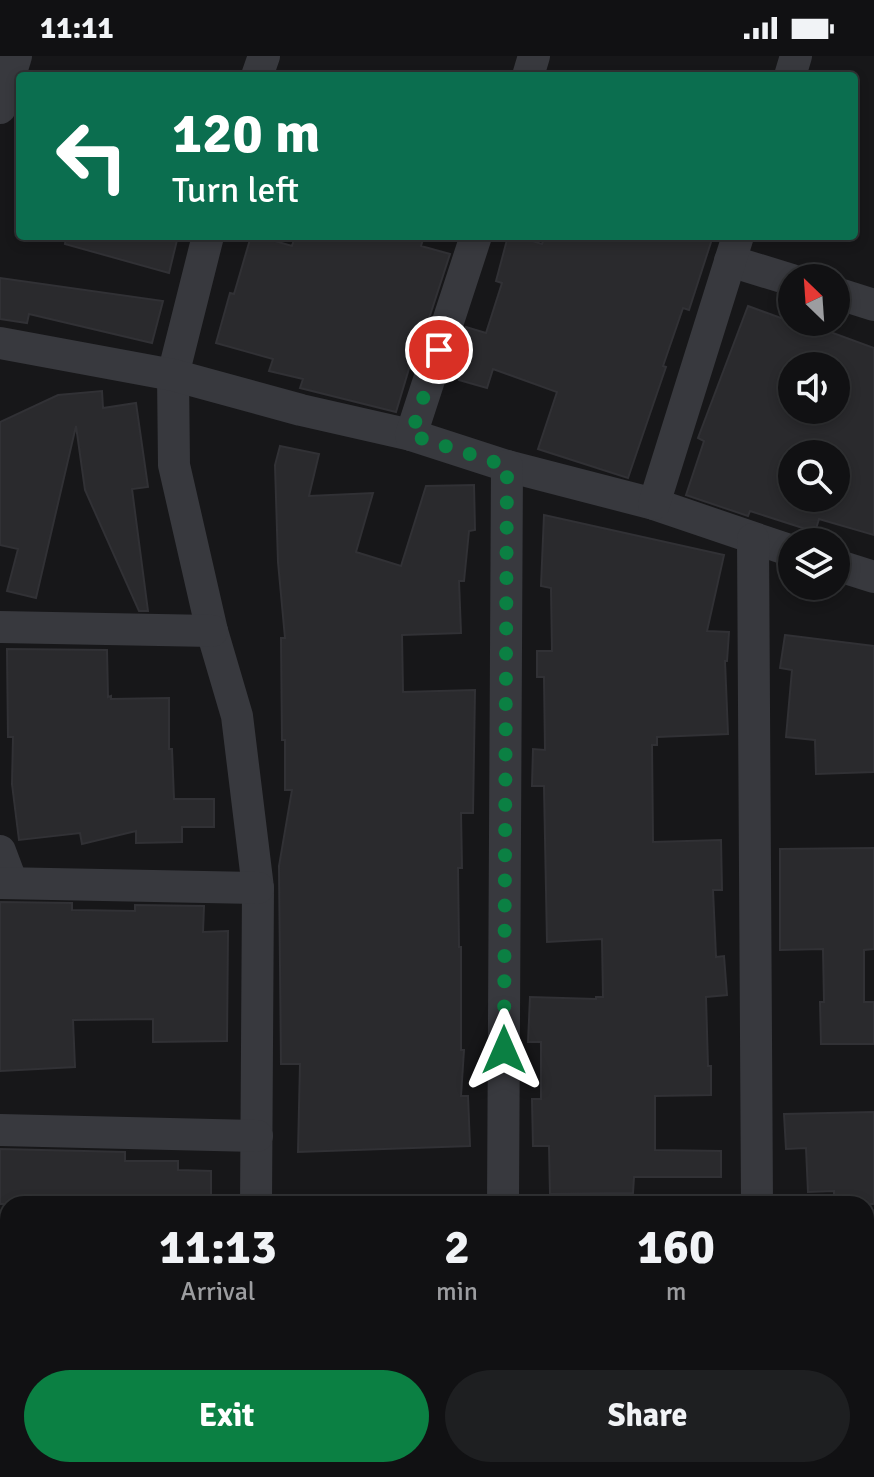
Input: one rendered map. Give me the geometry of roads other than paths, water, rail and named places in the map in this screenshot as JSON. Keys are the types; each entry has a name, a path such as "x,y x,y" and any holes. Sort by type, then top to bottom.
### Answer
{"street":[{"path":"0,108 16,56"},
{"path":"207,240 173,375 174,465 212,631 237,716 258,888 256,1196"},
{"path":"411,435 475,240"},
{"path":"654,504 734,248 778,272"},
{"path":"850,297 874,305"},
{"path":"0,343 173,375 301,410 411,435 507,466 654,504 778,547"},
{"path":"503,1196 507,466"},
{"path":"753,539 757,1196"},
{"path":"850,569 874,577"},
{"path":"0,627 212,631"},
{"path":"0,851 6,883 258,888"},
{"path":"0,1130 257,1136"}]}
